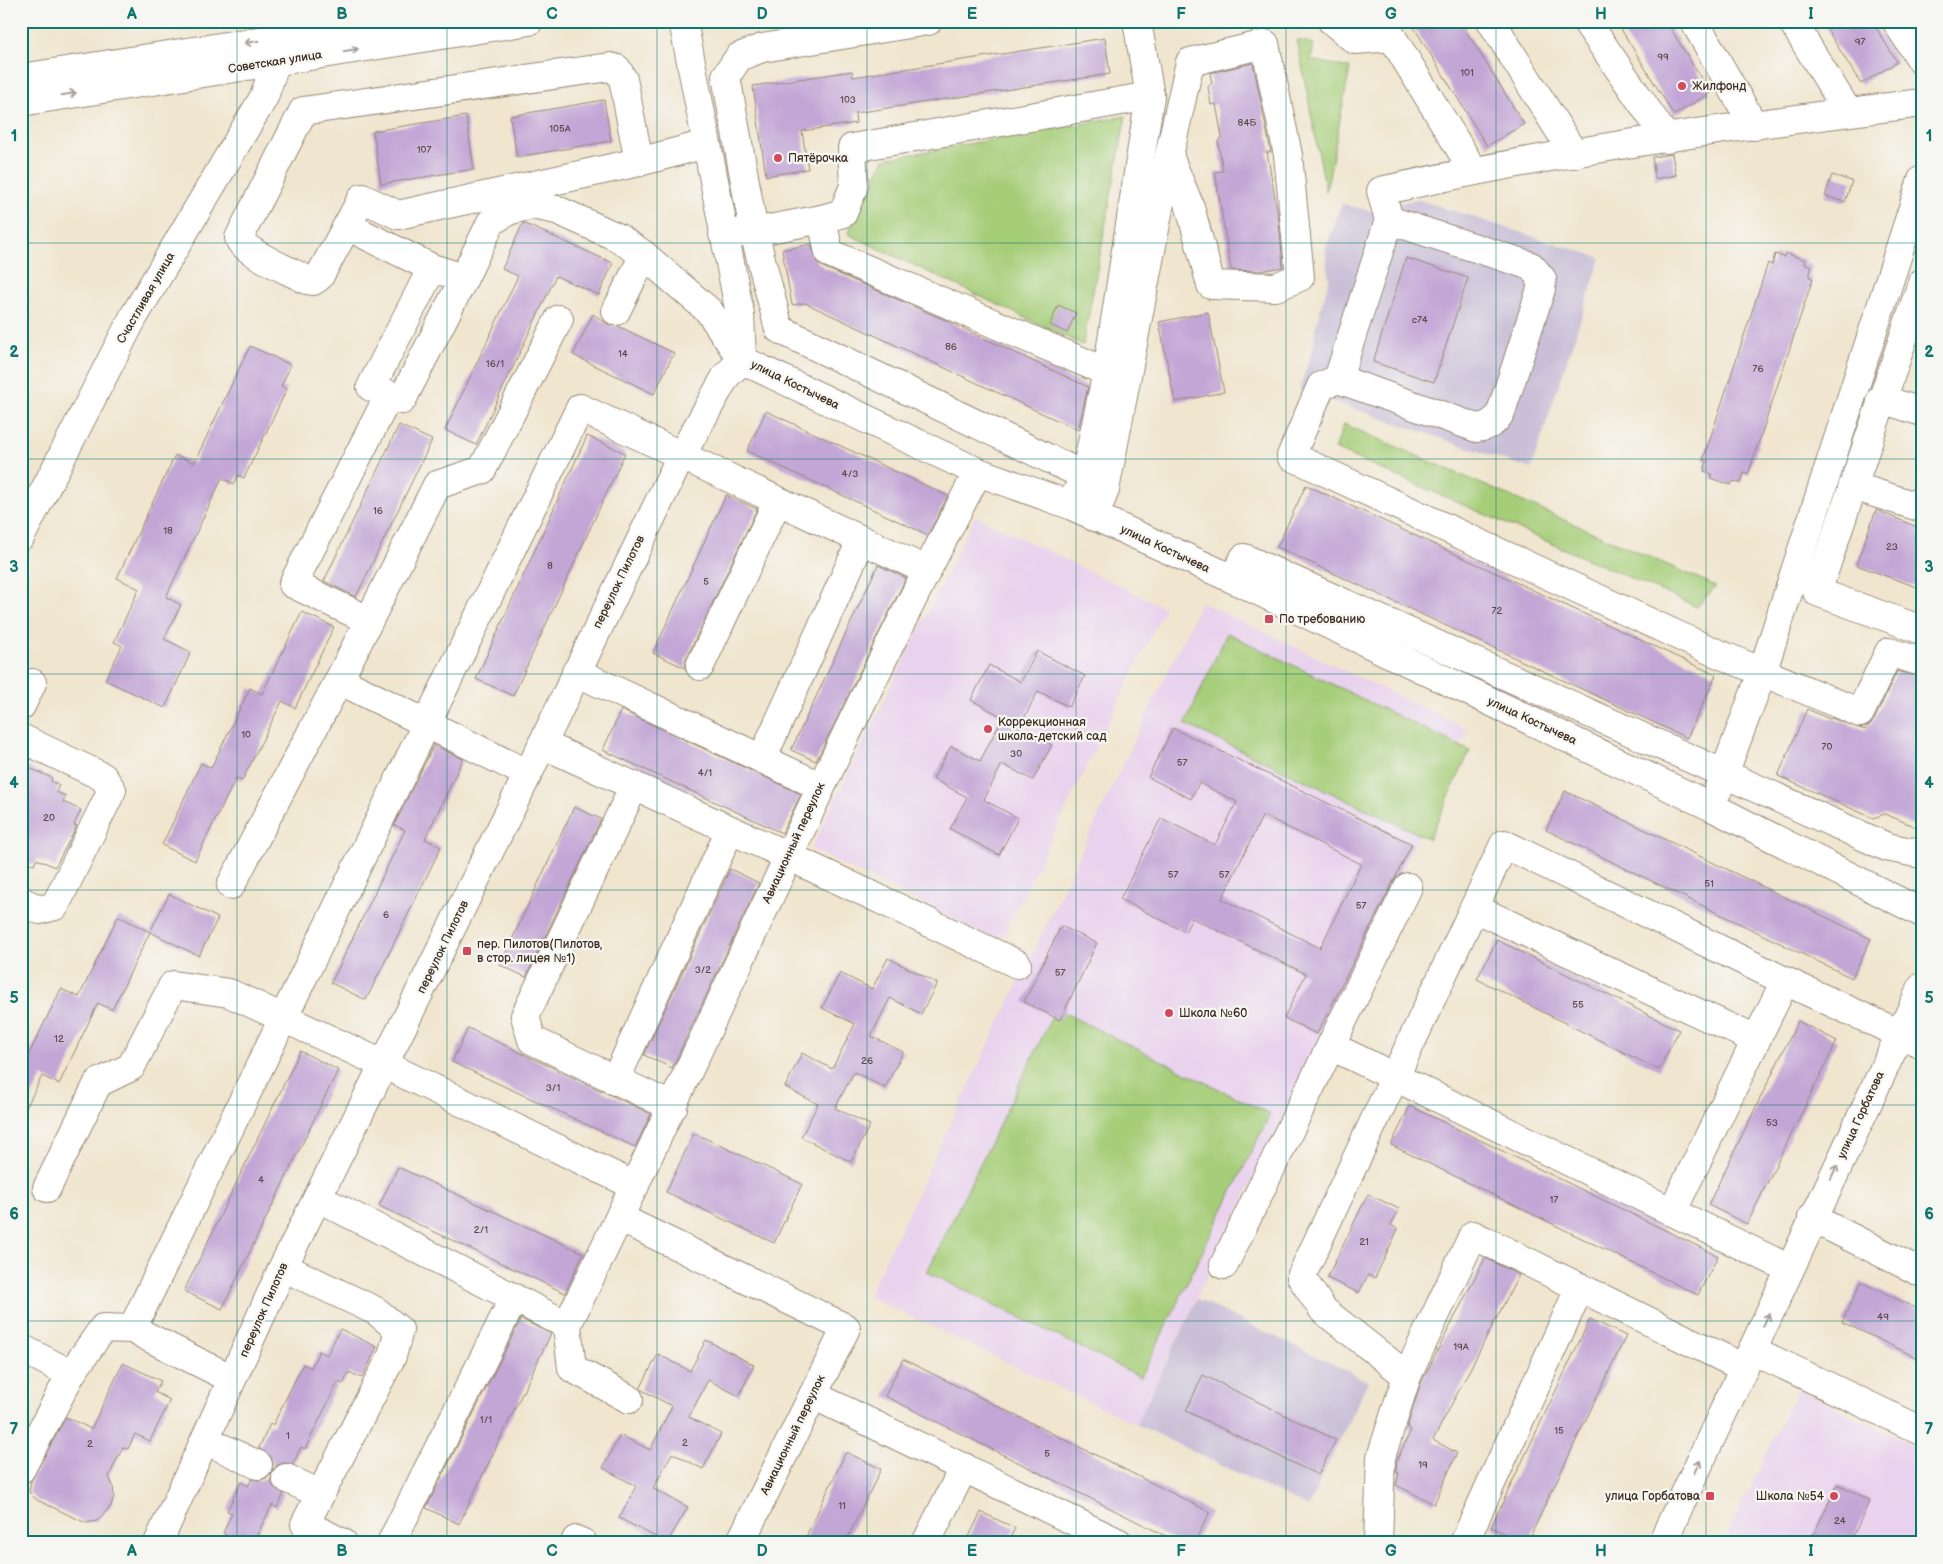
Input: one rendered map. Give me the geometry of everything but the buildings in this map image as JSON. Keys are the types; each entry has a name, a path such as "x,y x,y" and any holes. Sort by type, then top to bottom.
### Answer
{"main road":[{"name":"Советская улица","path":"21,78 284,29 387,21"},
{"name":"Советская улица","path":"21,102 529,21"},
{"path":"684,21 723,234 740,314 742,360"},
{"path":"928,21 762,48 739,57 726,76 754,232 779,330 1086,476"},
{"path":"1082,511 1086,476 1107,372 1150,96 1137,21"},
{"path":"1332,21 1355,40 1392,37 1473,170"},
{"path":"1492,21 1574,154"},
{"path":"1586,21 1667,139"},
{"path":"1694,21 1754,126"},
{"path":"1792,21 1848,112"},
{"path":"1896,21 1922,61"},
{"name":"Счастливая улица","path":"21,536 133,318 264,97 284,29"},
{"path":"1082,511 1105,490 1169,156 1190,62 1265,44 1288,155 1300,277 1276,287 1212,285 1190,207 1169,156"},
{"path":"639,162 623,79 617,69 610,66 303,111 239,238 244,247 291,272 313,281 319,277 362,198 398,215 639,162 706,144"},
{"path":"723,234 754,232 843,213 854,186 852,148 1150,96"},
{"path":"1338,379 1389,220 1381,191 1473,170 1754,126 1922,103"},
{"path":"1712,807 1762,673 1922,180"},
{"name":"улица Костычева","path":"388,395 402,400 491,222 508,211 532,205 556,210 617,237 644,255 708,311 742,360 978,472 1082,511 1233,579 1712,807 1922,913"},
{"path":"822,219 829,253 1107,372"},
{"path":"1389,220 1531,266 1542,279 1542,289 1504,403 1496,421 1488,426 1477,428 1338,379 1321,386 1281,451 1762,673 1860,713 1889,652 1922,662"},
{"path":"348,226 432,268 464,278"},
{"path":"616,311 644,255"},
{"path":"368,620 293,584 388,395 371,387 432,268"},
{"path":"1922,284 1881,399 1817,592 1922,630"},
{"path":"231,885 339,680 436,485 482,470 559,319"},
{"name":"переулок Пилотов","path":"158,1543 283,1267 528,774 681,456 726,376 742,360"},
{"path":"1881,399 1922,412"},
{"path":"132,1329 580,408 777,502 926,570"},
{"name":"Авиационный переулок","path":"567,1325 673,1107 820,786 926,570 978,472"},
{"path":"1853,486 1922,508"},
{"path":"700,666 777,502"},
{"path":"762,759 861,541"},
{"path":"1233,579 1244,558 1887,847 1916,853 1922,849"},
{"path":"576,672 820,786"},
{"path":"339,680 528,774"},
{"path":"21,738 103,776 112,790 55,906 40,910 21,902"},
{"path":"542,744 788,856 1017,964"},
{"path":"634,786 525,1016 532,1040 673,1107"},
{"path":"615,1081 730,830"},
{"path":"1407,1376 1323,1310 1301,1277 1504,844 1785,981 1911,1038"},
{"path":"1224,1265 1408,887"},
{"path":"1474,908 1756,1040"},
{"path":"1672,1212 1785,981"},
{"path":"47,1188 98,1083 131,1067 173,985 229,993 385,1064 635,1186"},
{"name":"улица Горбатова","path":"1662,1543 1812,1218 1911,1038 1922,986"},
{"path":"1331,1046 1396,1075 1790,1269"},
{"path":"318,1198 567,1325 572,1368 629,1399"},
{"name":"Авиационный переулок","path":"620,1218 846,1328 740,1543"},
{"path":"1812,1218 1922,1273"},
{"path":"1378,1543 1381,1456 1407,1376 1473,1235 1580,1287 1922,1431"},
{"path":"283,1267 376,1311 399,1330 392,1356 305,1524 342,1543"},
{"path":"1464,1543 1580,1287"},
{"path":"391,1543 514,1298"},
{"path":"21,1469 71,1374 103,1328 132,1329 232,1379"},
{"path":"21,1348 71,1374"},
{"path":"813,1395 964,1466 1119,1543"},
{"path":"205,1440 258,1465"},
{"path":"926,1543 964,1466"},
{"path":"286,1478 320,1494"}],"shaded area":[{"path":"1416,199 1601,258 1531,469 1299,390 1314,346 1315,328 1329,281 1325,250 1342,204 1371,211"},
{"name":"Коррекционная школа-детский сад","path":"975,516 1165,608 1000,942 811,849"},
{"name":"Школа №60","path":"1201,602 1469,730 1136,1424 868,1296"},
{"path":"1197,1299 1368,1381 1308,1507 1136,1424"},
{"name":"Школа №54","path":"1798,1389 1922,1450 1922,1543 1723,1543"}],"green space":[{"path":"1297,40 1314,44 1311,60 1350,68 1326,192"},
{"path":"1126,116 1083,345 848,234 884,159"},
{"path":"1344,424 1716,586 1697,607 1335,449"},
{"path":"1227,633 1470,751 1429,839 1185,724"},
{"path":"1056,1009 1270,1114 1141,1377 927,1272"}],"place":[{"name":"Жилфонд","path":"1682,86"},
{"name":"Пятёрочка","path":"778,158"},
{"name":"По требованию","path":"1269,619"},
{"name":"Коррекционная школа-детский сад","path":"988,729"},
{"name":"пер. Пилотов(Пилотов, в стор. лицея №1)","path":"467,951"},
{"name":"Школа №60","path":"1169,1013"},
{"name":"улица Горбатова","path":"1710,1496"},
{"name":"Школа №54","path":"1834,1496"}]}
